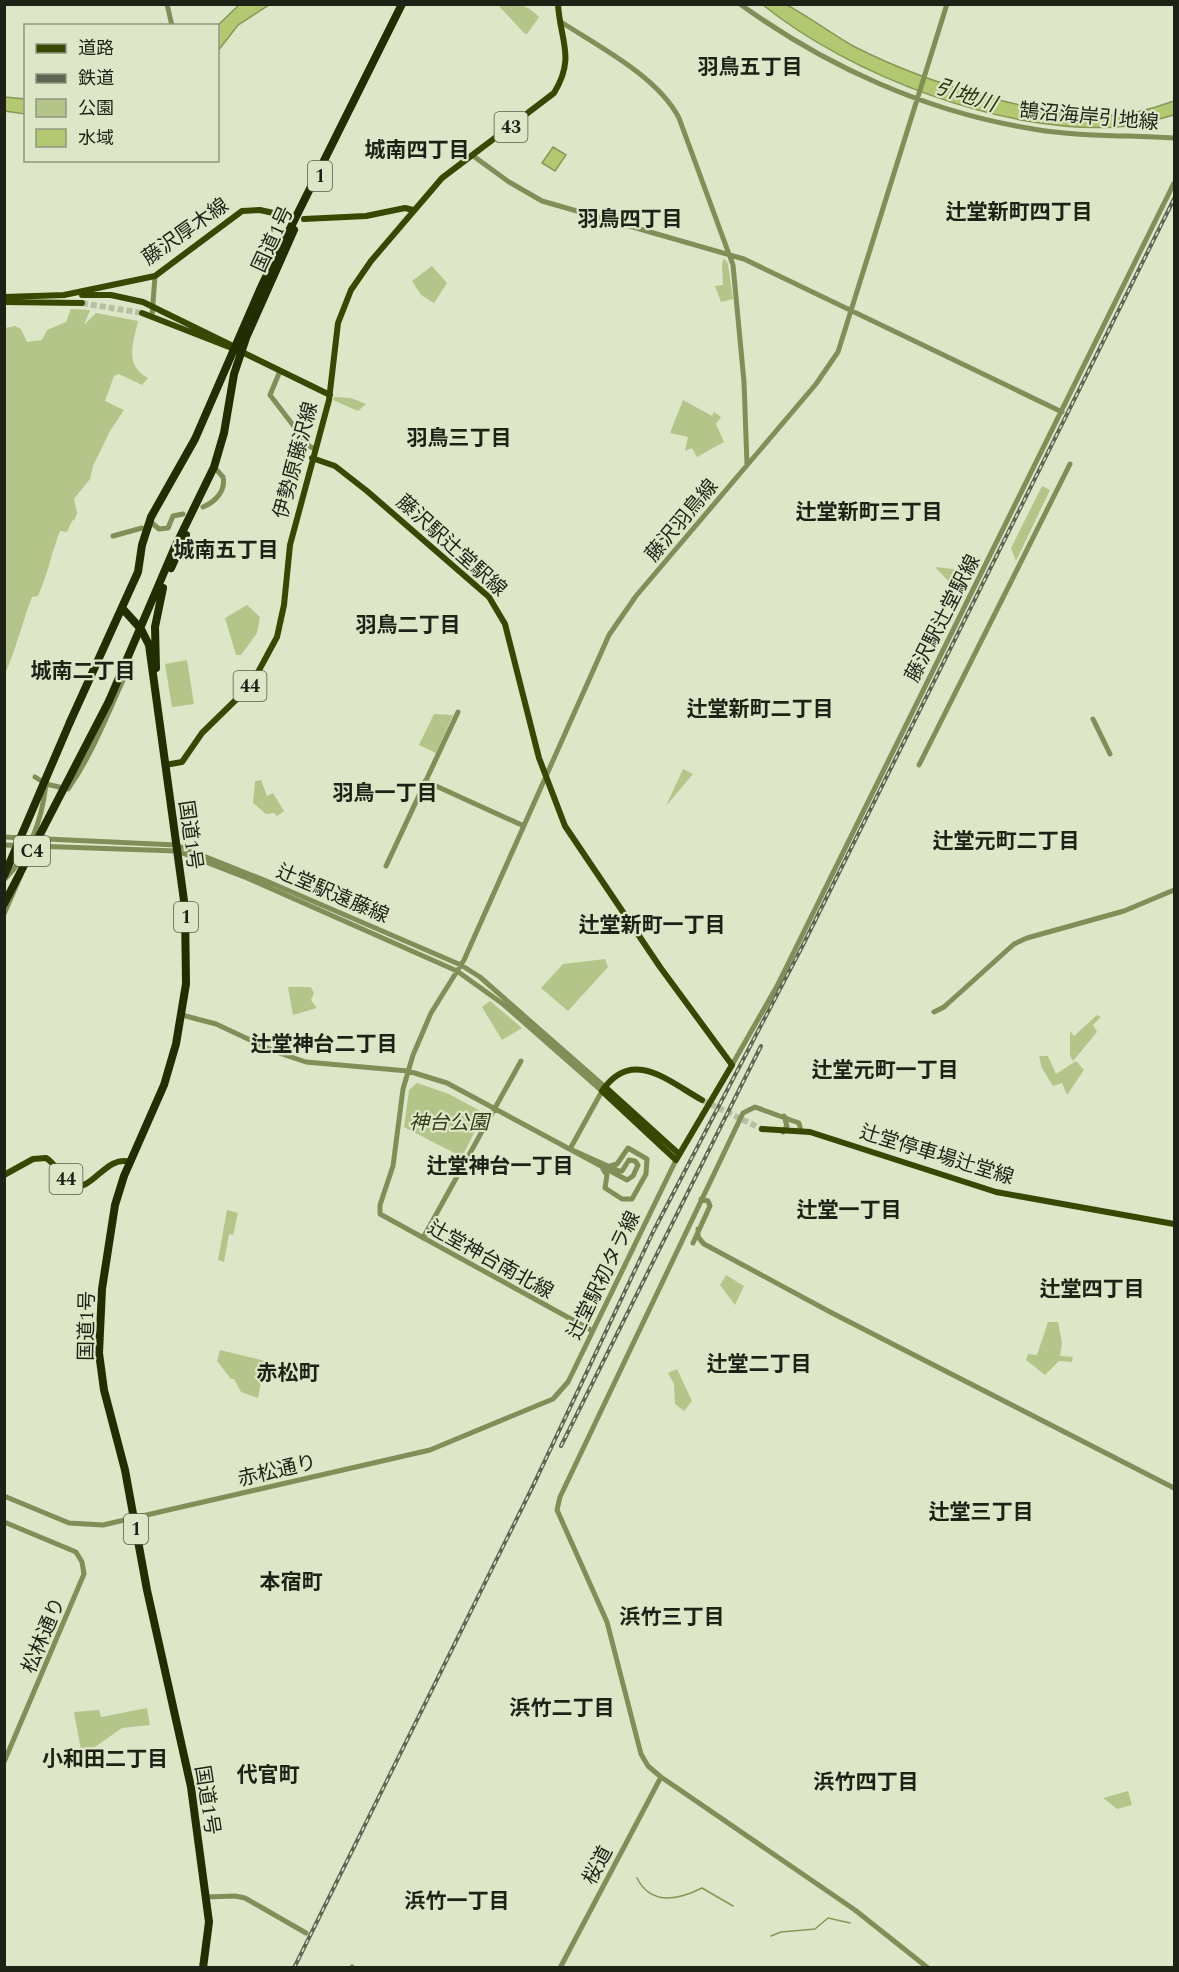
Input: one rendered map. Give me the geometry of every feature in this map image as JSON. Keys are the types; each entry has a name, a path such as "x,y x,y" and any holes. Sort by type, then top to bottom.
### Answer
{"highway":[{"name":"国道1号","path":"203,1968 209,1939 206,1897 190,1782 134,1518 104,1390 99,1353 102,1289 115,1205 129,1162 164,1085 182,1015 187,938 147,639 122,609 138,572 142,545 151,517 195,439 233,348 304,198 402,4"},
{"name":"国道1号","path":"155,690 158,605 201,504 214,467 224,433 232,385 242,352 267,286 296,225 408,4"},
{"name":"国道1号","path":"141,629 174,549 201,504"},
{"name":"C4","path":"4,878 70,722 122,609"},
{"name":"C4","path":"4,904 109,701 141,629"},
{"path":"134,647 143,643 148,653"}],"main road":[{"name":"43","path":"413,210 442,178 554,93 563,76 566,61 566,44 558,4"},
{"path":"304,219 366,216 405,208 413,210"},
{"name":"藤沢厚木線","path":"64,296 155,276 186,255 234,215 248,210 291,217"},
{"name":"伊勢原藤沢線","path":"165,765 177,764 185,759 202,733 251,685 272,651 283,615 290,545 330,395 336,333 346,299 364,268 413,210"},
{"name":"藤沢厚木線","path":"4,297 111,295 154,306 233,348"},
{"path":"4,302 82,303"},
{"path":"154,306 161,314 198,334"},
{"name":"藤沢厚木線","path":"142,313 233,348 330,395"},
{"name":"藤沢駅辻堂駅線","path":"312,458 341,470 470,579 500,611 506,624 546,778 570,835 660,967 732,1065 675,1160"},
{"path":"604,1089 616,1074 628,1069 643,1069 702,1100"},
{"path":"604,1089 679,1154"},
{"path":"604,1089 675,1160"},
{"name":"辻堂停車場辻堂線","path":"762,1129 783,1132 801,1131 987,1190 1174,1224"},
{"name":"44","path":"4,1175 33,1159 46,1158 70,1184 78,1186 87,1184 110,1165 123,1161 129,1162"}],"street":[{"path":"167,4 172,24"},
{"name":"鵠沼海岸引地線","path":"740,4 848,71 991,120 1035,130 1174,138"},
{"name":"藤沢羽鳥線","path":"380,1211 396,1153 398,1121 408,1071 431,1013 459,968 615,624 832,363 853,310 947,4"},
{"path":"561,22 640,74 668,99 692,149 730,254 744,382 747,465"},
{"path":"472,155 509,182 542,201 730,254 853,310 1062,412"},
{"name":"藤沢駅辻堂駅線","path":"732,1065 777,987 1174,183"},
{"path":"152,316 155,276"},
{"path":"280,371 270,395 309,446 315,449"},
{"path":"919,765 1070,465"},
{"path":"201,504 215,500 224,483 223,477 214,467"},
{"path":"153,524 159,529 168,528 173,516 183,514"},
{"path":"112,536 142,528"},
{"path":"35,777 46,784 68,789 83,767 103,729 132,661"},
{"path":"386,866 458,712"},
{"path":"1094,719 1110,754"},
{"path":"425,781 524,826"},
{"path":"4,878 20,864 30,842 44,805 46,784"},
{"name":"辻堂駅遠藤線","path":"4,837 30,842 176,848 264,880 480,977 604,1089"},
{"name":"辻堂駅遠藤線","path":"4,845 30,842"},
{"path":"4,914 21,878 20,864"},
{"path":"934,1012 944,1007 1014,944 1027,938 1124,911 1174,890"},
{"path":"182,1015 216,1024 276,1052 306,1062 408,1071 447,1083 627,1180 633,1176 638,1165 632,1159 622,1171 570,1149"},
{"path":"423,1238 520,1061"},
{"path":"570,1149 604,1089"},
{"path":"801,1131 795,1120 784,1116 751,1107 743,1113 560,1497 557,1510 607,1622 642,1757 661,1778 855,1910 928,1968"},
{"path":"783,1132 788,1126 784,1116"},
{"path":"602,1167 608,1175 605,1188 622,1199 632,1199 646,1174 647,1159 628,1148 617,1164 610,1166"},
{"name":"辻堂駅初タラ線","path":"553,1399 568,1382 591,1330 675,1160"},
{"path":"677,1250 692,1243 710,1206 708,1201 701,1199"},
{"name":"辻堂神台南北線","path":"380,1211 382,1216 591,1330"},
{"path":"698,1229 698,1237 704,1244 861,1330 882,1338 1174,1488"},
{"path":"682,1239 704,1244"},
{"name":"赤松通り","path":"4,1496 75,1525 103,1525 430,1450 553,1399"},
{"name":"松林通り","path":"4,1522 76,1552 82,1562 84,1579 4,1762"},
{"name":"桜道","path":"560,1968 661,1778"},
{"path":"206,1897 245,1898 282,1917 306,1933"}],"green space":[{"path":"498,5 520,5 530,9 539,17 527,34"},
{"path":"724,258 728,264 733,299 721,302 715,286 723,285"},
{"path":"432,266 447,283 434,303 421,295 412,281"},
{"path":"71,309 90,310 84,325 96,313 138,321 132,353 133,360 140,373 148,378 142,385 119,374 114,376 105,401 124,410 110,431 93,466 90,479 74,499 77,513 75,519 67,532 60,531 38,596 32,597 5,674 5,328 15,326 21,329 27,342 42,340 47,330 66,322"},
{"path":"334,397 351,398 366,404 358,411 333,400"},
{"path":"683,400 712,416 714,412 721,417 716,424 724,442 697,457 692,448 685,451 688,437 670,433"},
{"path":"1042,486 1050,490 1016,561 1011,548"},
{"path":"935,567 961,570 965,592 950,583"},
{"path":"247,605 260,617 257,633 241,655 236,655 225,618"},
{"path":"187,660 194,704 172,707 165,664"},
{"path":"434,714 453,715 436,753 419,745"},
{"path":"683,769 693,774 666,806"},
{"path":"261,780 267,796 273,793 284,811 277,816 274,813 266,814 253,803 255,781"},
{"path":"605,959 608,967 568,1011 541,988 563,964"},
{"path":"288,987 311,987 314,993 311,1000 317,1008 293,1015"},
{"path":"490,1001 522,1028 502,1040 482,1007"},
{"path":"1097,1015 1101,1017 1093,1025 1097,1032 1073,1061 1070,1056 1070,1031 1074,1036"},
{"path":"1039,1056 1048,1056 1056,1074 1076,1061 1084,1070 1067,1095 1062,1083 1053,1086 1042,1068"},
{"name":"神台公園","path":"417,1083 449,1094 484,1113 462,1157 404,1127 409,1090"},
{"path":"227,1210 238,1213 233,1235 229,1234 224,1262 218,1260"},
{"path":"726,1275 744,1286 735,1305 720,1285"},
{"path":"1048,1322 1058,1322 1062,1343 1060,1356 1073,1357 1072,1362 1059,1361 1045,1375 1026,1360 1028,1354 1037,1355"},
{"path":"220,1350 265,1361 258,1398 241,1392 234,1379 231,1379 217,1361"},
{"path":"677,1369 692,1401 684,1411 675,1404 674,1384 668,1373"},
{"path":"147,1708 150,1725 122,1728 82,1756 74,1712 99,1710 101,1717"},
{"path":"1128,1791 1132,1805 1117,1809 1103,1798"}],"water":[{"path":"240,4 269,5 238,25 219,50 219,24"},
{"name":"引地川","path":"763,5 786,5 849,44 883,60 916,74 988,97 1025,106 1095,115 1132,113 1174,101 1174,115 1116,127 1072,127 1025,121 978,110 930,95 839,55 799,31"},
{"path":"5,97 24,99 24,114 5,111"},
{"path":"553,147 566,155 555,171 542,163"}],"waterway":[{"path":"637,1878 643,1887 657,1897 675,1897 702,1888 733,1906"},
{"path":"771,1936 781,1932 815,1929 828,1918 850,1923"}],"tunnel":[{"path":"82,303 142,313"},
{"path":"702,1100 762,1129"}],"railway":[{"path":"294,1968 532,1488 653,1232 803,945 1174,199"},
{"path":"561,1446 761,1046"}],"district":[{"name":"羽鳥五丁目","path":"750,67"},
{"name":"城南四丁目","path":"417,150"},
{"name":"辻堂新町四丁目","path":"1019,212"},
{"name":"羽鳥四丁目","path":"630,219"},
{"name":"羽鳥三丁目","path":"459,438"},
{"name":"辻堂新町三丁目","path":"869,512"},
{"name":"城南五丁目","path":"226,550"},
{"name":"羽鳥二丁目","path":"408,625"},
{"name":"城南二丁目","path":"83,671"},
{"name":"辻堂新町二丁目","path":"760,709"},
{"name":"羽鳥一丁目","path":"385,793"},
{"name":"辻堂元町二丁目","path":"1006,841"},
{"name":"辻堂新町一丁目","path":"652,925"},
{"name":"辻堂神台二丁目","path":"324,1044"},
{"name":"辻堂元町一丁目","path":"885,1070"},
{"name":"辻堂神台一丁目","path":"500,1166"},
{"name":"辻堂一丁目","path":"849,1210"},
{"name":"辻堂四丁目","path":"1092,1289"},
{"name":"辻堂二丁目","path":"759,1364"},
{"name":"赤松町","path":"288,1373"},
{"name":"辻堂三丁目","path":"981,1512"},
{"name":"本宿町","path":"291,1582"},
{"name":"浜竹三丁目","path":"672,1617"},
{"name":"浜竹二丁目","path":"562,1708"},
{"name":"小和田二丁目","path":"105,1759"},
{"name":"代官町","path":"268,1775"},
{"name":"浜竹四丁目","path":"866,1782"},
{"name":"浜竹一丁目","path":"457,1901"}]}
